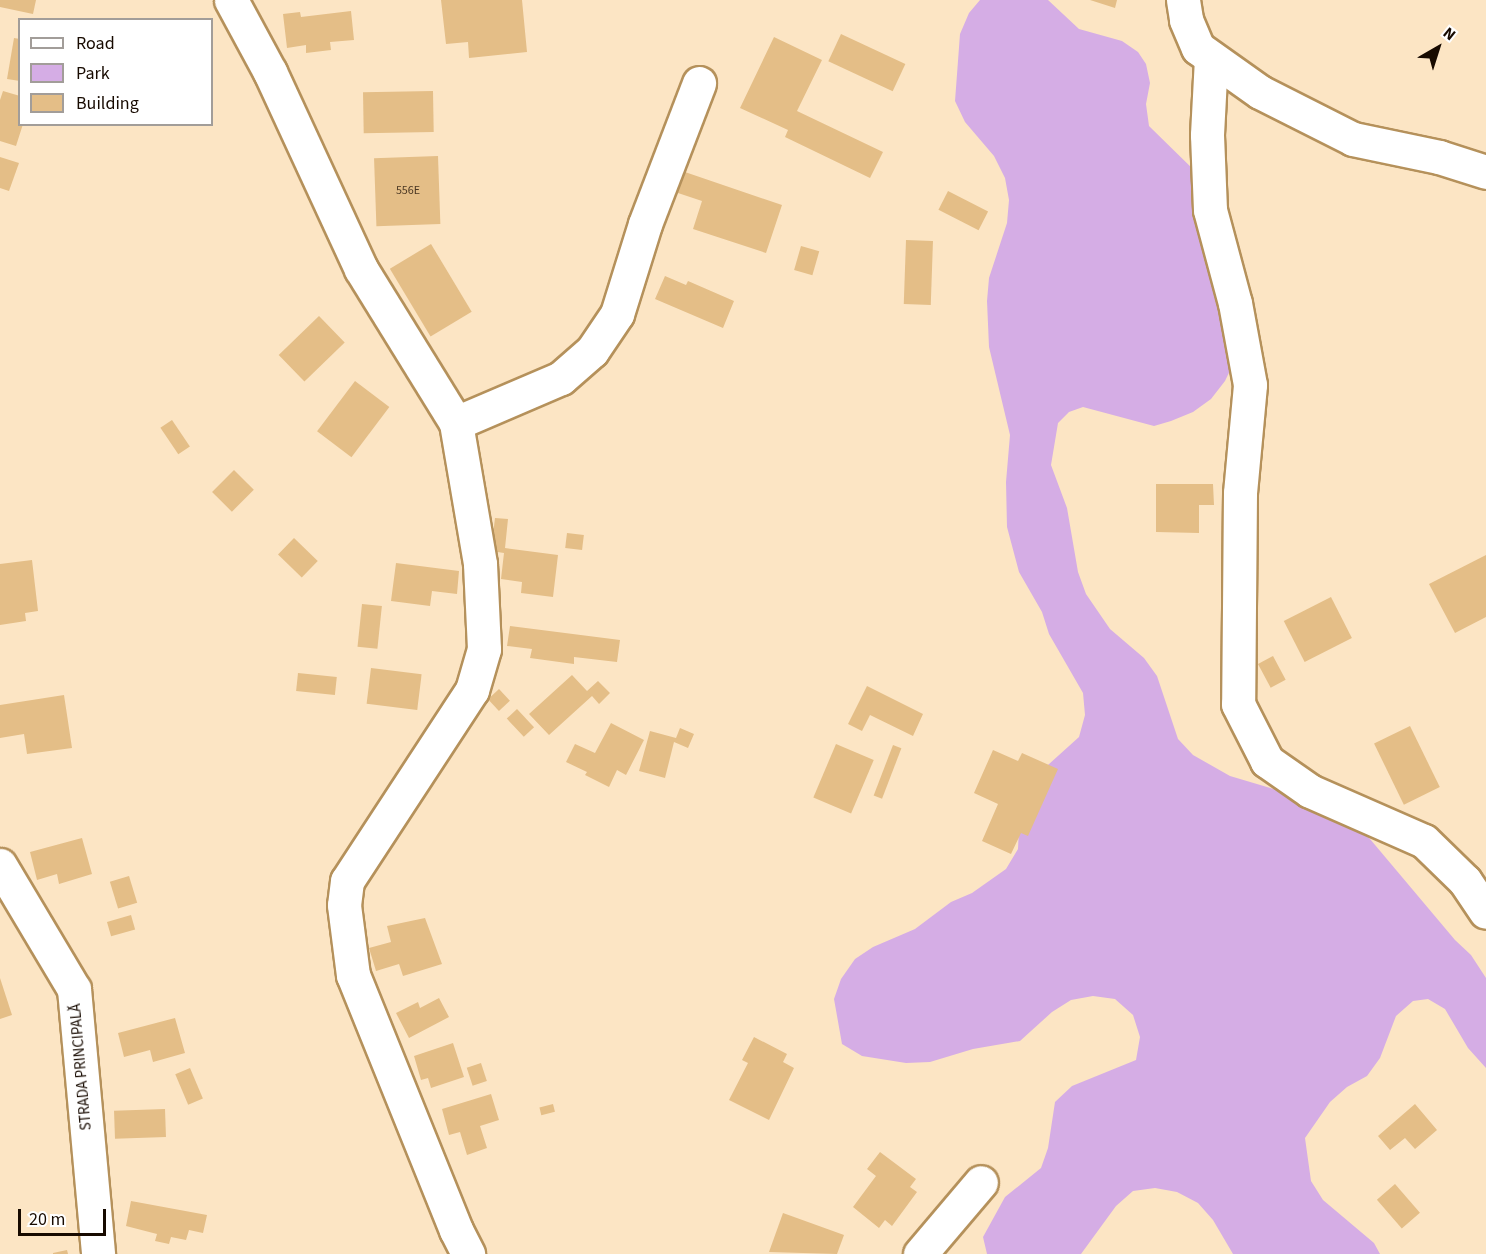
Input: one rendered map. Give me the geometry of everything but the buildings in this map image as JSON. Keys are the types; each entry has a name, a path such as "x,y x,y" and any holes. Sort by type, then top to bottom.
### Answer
{"street":[{"path":"231,0 270,72 361,269 456,423 480,564 484,649 472,690 347,881 344,905 353,975 456,1230 468,1254"},
{"path":"1183,0 1186,20 1198,48 1260,92 1353,139 1439,157 1486,172"},
{"path":"1211,58 1207,135 1210,210 1235,303 1250,385 1240,494 1238,704 1267,760 1310,790 1424,841 1465,881 1486,912"},
{"path":"456,423 561,378 592,351 617,314 645,224 699,83"},
{"name":"STRADA PRINCIPALĂ","path":"0,865 74,989 98,1254"},
{"path":"920,1254 981,1182"}],"green space":[{"path":"980,0 1048,0 1079,29 1122,41 1138,52 1146,64 1150,83 1146,104 1149,126 1198,174 1235,360 1225,381 1211,399 1193,412 1171,421 1154,426 1083,407 1069,412 1058,423 1051,465 1067,508 1078,572 1086,594 1110,629 1144,658 1157,676 1178,739 1193,755 1230,776 1294,795 1335,812 1370,839 1455,940 1471,955 1486,978 1486,1068 1468,1048 1445,1009 1428,999 1413,1001 1396,1016 1380,1058 1367,1076 1347,1087 1330,1102 1305,1138 1311,1181 1323,1200 1374,1243 1380,1254 1233,1254 1213,1220 1198,1203 1177,1192 1155,1188 1133,1191 1116,1206 1081,1254 987,1254 983,1237 1005,1197 1041,1168 1048,1148 1055,1102 1072,1086 1136,1060 1140,1037 1133,1015 1115,999 1093,996 1071,1000 1052,1012 1020,1041 973,1049 930,1062 906,1063 862,1056 842,1044 834,999 841,979 855,959 873,947 915,929 951,902 972,893 1006,869 1018,849 1019,827 1028,783 1079,737 1085,715 1083,693 1049,634 1042,612 1019,572 1007,527 1006,482 1010,435 989,347 987,301 989,278 1007,223 1009,200 1005,178 994,156 965,122 955,101 960,34 969,13"}]}
